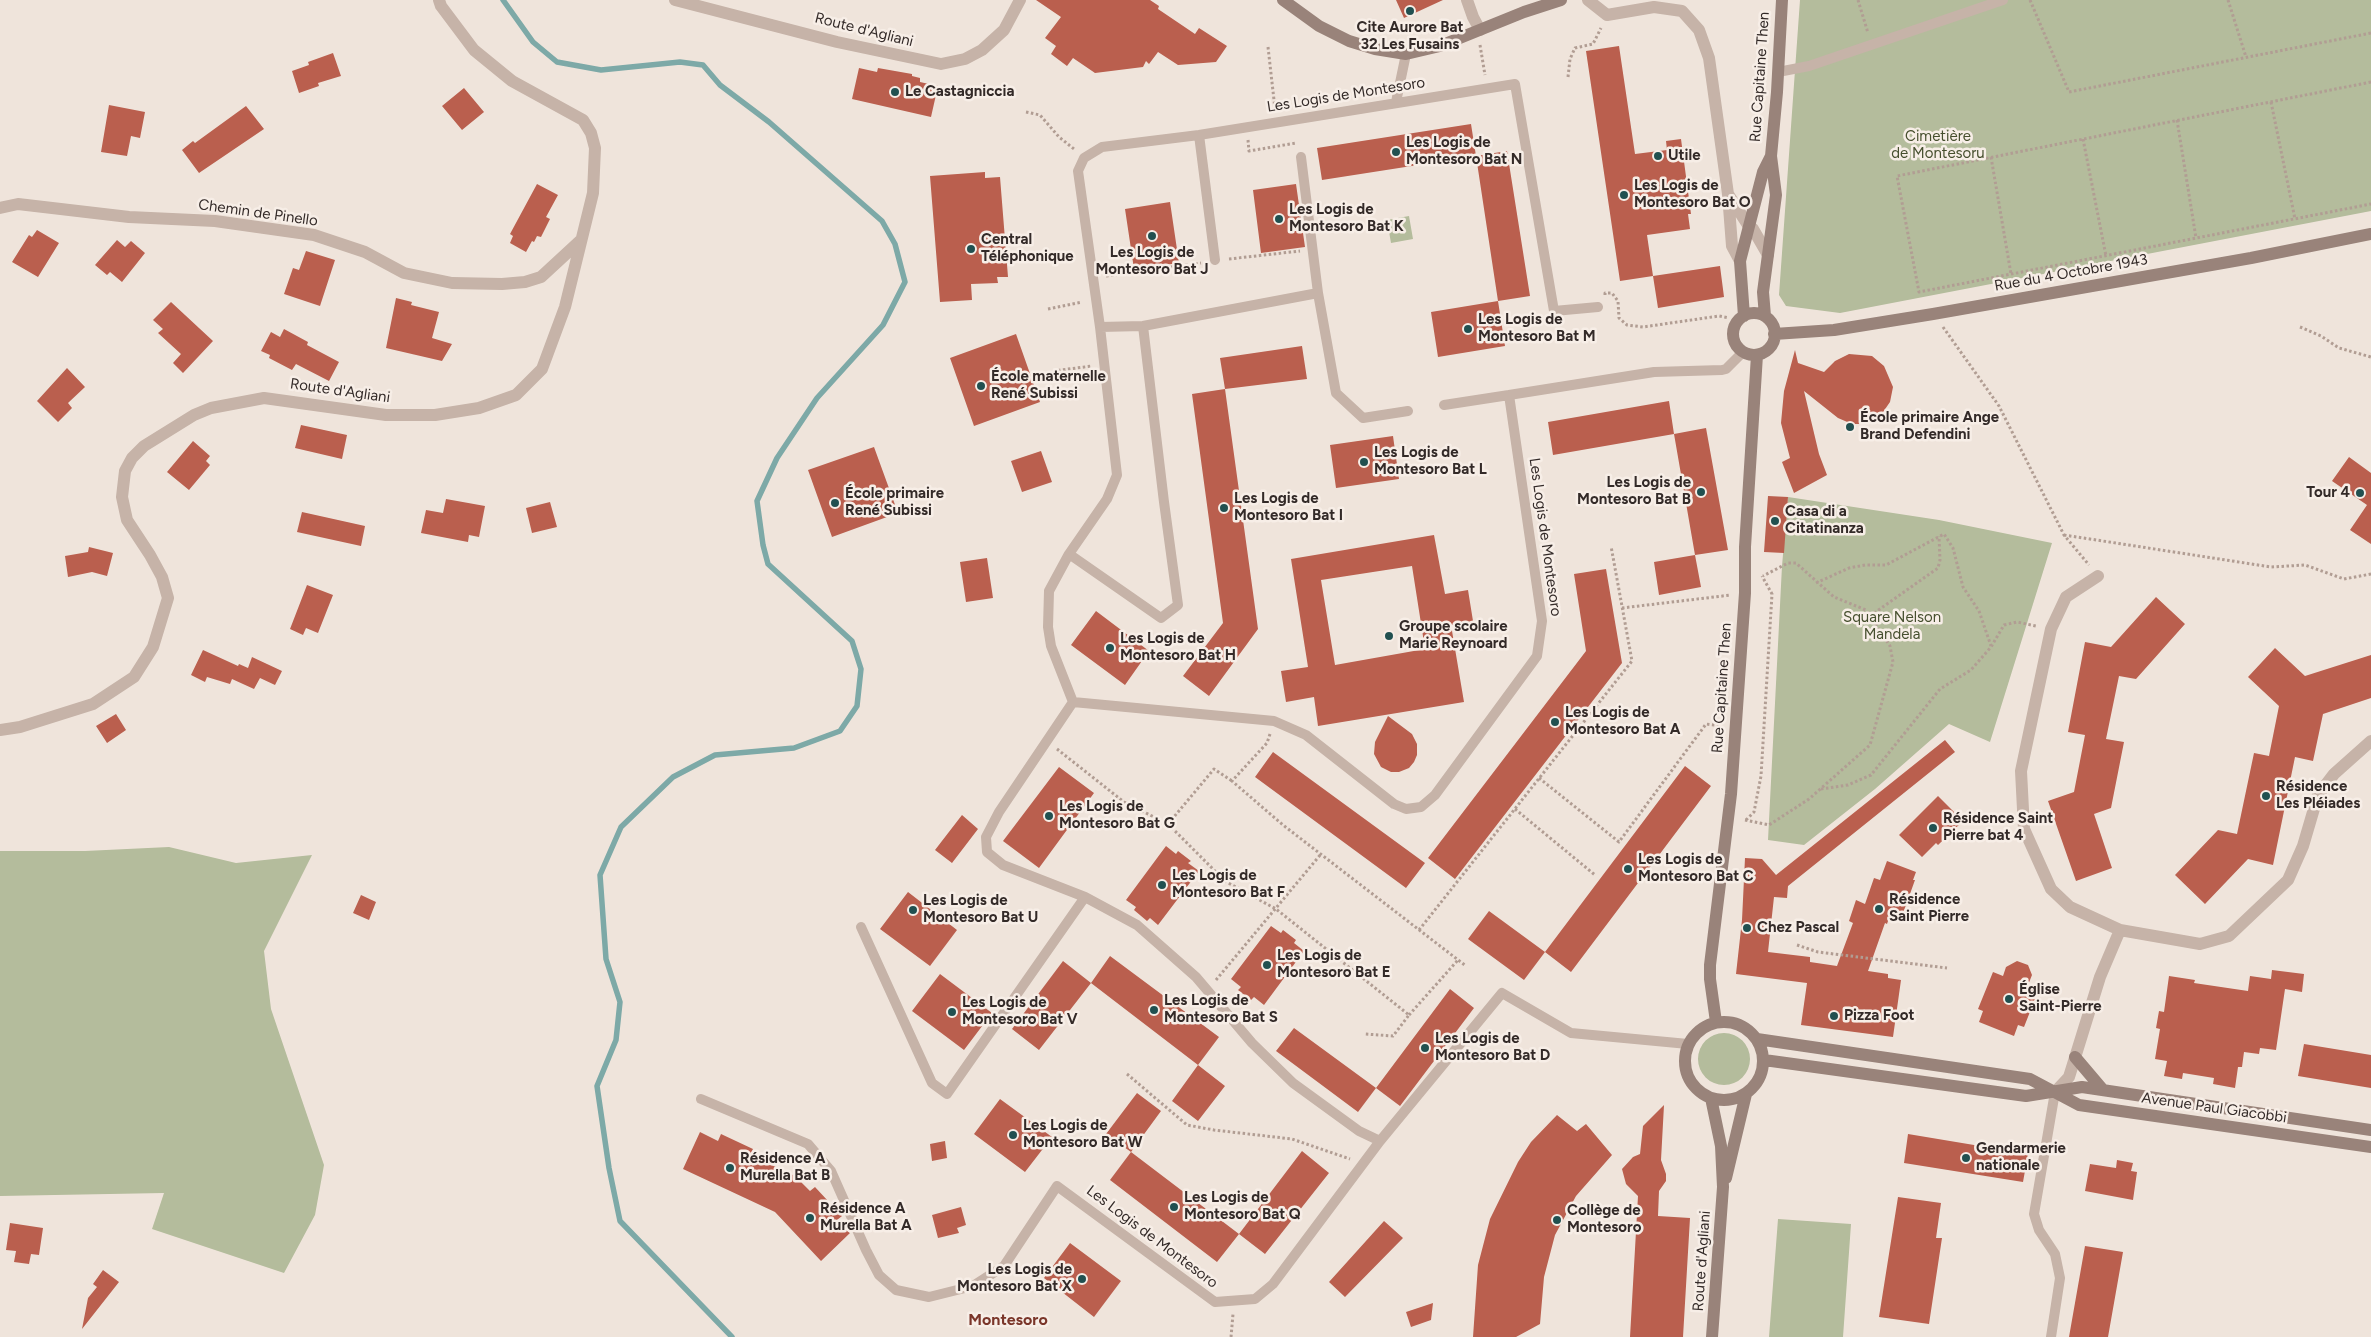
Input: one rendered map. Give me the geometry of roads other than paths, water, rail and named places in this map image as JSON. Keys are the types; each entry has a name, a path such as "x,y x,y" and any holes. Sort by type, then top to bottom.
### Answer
{"main road":[{"path":"1283,0 1319,26 1349,41 1375,49 1406,54 1440,46 1524,12 1561,0"},
{"name":"Rue Capitaine Then","path":"1764,316 1763,292 1776,195 1771,156 1782,0"},
{"name":"Rue Capitaine Then","path":"1741,318 1740,261 1763,172 1771,156"},
{"name":"Rue du 4 Octobre 1943","path":"1774,334 1834,330 1933,314 2252,258 2371,234"},
{"path":"1758,314 1764,316 1770,321 1774,334 1769,348 1757,354 1743,352 1737,347 1733,334 1741,318 1758,314"},
{"name":"Rue Capitaine Then","path":"1716,1022 1710,965 1728,823 1736,727 1757,354"},
{"path":"1716,1022 1739,1024 1749,1030 1757,1039 1764,1060 1759,1079 1746,1094 1729,1100 1710,1098 1700,1092 1691,1082 1686,1070 1685,1057 1688,1044 1695,1034 1704,1027 1716,1022"},
{"name":"Avenue Paul Giacobbi","path":"1757,1039 2030,1079 2079,1105 2371,1147"},
{"path":"2075,1057 2103,1090"},
{"name":"Avenue Paul Giacobbi","path":"1764,1060 2026,1096 2082,1087 2371,1130"},
{"name":"Route d'Agliani","path":"1723,1188 1746,1094"},
{"name":"Route d'Agliani","path":"1710,1098 1721,1146 1723,1188 1712,1337"}],"street":[{"name":"Route d'Agliani","path":"0,730 20,727 94,704 134,677 153,647 168,598 162,577 127,520 122,497 125,472 132,458 144,446 194,415 210,408 264,398 304,402 386,416 444,413 479,408 516,395 542,369 565,307 593,193 595,148 591,133 583,120 512,81 474,50 441,6 439,0"},
{"name":"Route d'Agliani","path":"676,0 838,42 941,64 965,59 982,50 1004,30 1020,0"},
{"path":"1467,0 1477,31"},
{"path":"1588,0 1607,15 1654,7 1682,11 1699,30 1709,58 1728,194 1732,246 1740,261"},
{"path":"1728,194 1748,225 1753,229 1768,255"},
{"name":"Chemin de Pinello","path":"0,208 18,204 129,216 215,221 314,235 365,252 404,273 452,283 502,284 525,282 541,277 580,241"},
{"path":"2098,576 2066,597 2051,629 2021,771 2024,829 2052,889 2070,907 2120,930 2200,944 2229,936 2288,880 2303,846 2318,794 2334,774 2371,741"},
{"path":"2055,1092 2068,1077 2100,977 2120,930"}],"lane":[{"path":"1778,72 1809,66 2003,0"},
{"path":"1396,102 1406,54"},
{"name":"Les Logis de Montesoro","path":"1100,327 1078,171 1084,158 1102,147 1199,135 1515,84 1554,311 1598,307"},
{"path":"1199,135 1215,260"},
{"path":"1301,157 1318,293 1336,393 1363,418 1408,411"},
{"path":"1318,293 1143,326 1100,327 1117,475 1107,499 1069,554 1048,592 1048,627 1051,646 1073,702 999,812 986,838 987,852 1003,865 1085,897 1137,925 1196,977 1252,1043 1293,1083 1359,1131 1380,1140"},
{"path":"1069,554 1161,618 1178,605 1143,326"},
{"path":"1444,405 1654,372 1722,370 1726,369 1743,352"},
{"name":"Les Logis de Montesoro","path":"1073,702 1274,721 1306,735 1394,804 1406,809 1421,806 1435,795 1537,656 1542,621 1509,395"},
{"path":"861,927 932,1082 947,1094 1085,897"},
{"name":"Les Logis de Montesoro","path":"701,1099 808,1144 831,1171 879,1275 896,1290 929,1297 974,1286 1004,1266 1057,1186 1215,1302 1235,1301 1255,1299 1273,1284 1380,1140 1502,993 1571,1033 1688,1044"},
{"path":"2051,1337 2060,1278 2055,1254 2039,1230 2034,1214 2055,1092"}],"waterway":[{"path":"503,0 533,42 557,62 601,70 680,62 703,65 720,85 769,122 882,221 895,244 905,282 883,325 817,398 777,458 757,501 763,545 768,564 852,641 861,669 857,706 840,731 794,748 715,755 673,777 621,827 600,875 606,959 620,1002 616,1040 597,1086 609,1168 620,1221 732,1337"}],"place":[{"name":"Cite Aurore Bat 32 Les Fusains","path":"1410,11"},
{"name":"Le Castagniccia","path":"895,92"},
{"name":"Les Logis de Montesoro Bat N","path":"1396,152"},
{"name":"Utile","path":"1658,156"},
{"name":"Les Logis de Montesoro Bat O","path":"1624,195"},
{"name":"Les Logis de Montesoro Bat K","path":"1279,219"},
{"name":"Les Logis de Montesoro Bat J","path":"1152,236"},
{"name":"Central Téléphonique","path":"971,249"},
{"name":"Les Logis de Montesoro Bat M","path":"1468,329"},
{"name":"École maternelle René Subissi","path":"981,386"},
{"name":"École primaire Ange Brand Defendini","path":"1850,427"},
{"name":"Les Logis de Montesoro Bat L","path":"1364,462"},
{"name":"Les Logis de Montesoro Bat B","path":"1701,492"},
{"name":"Tour 4","path":"2360,493"},
{"name":"École primaire René Subissi","path":"835,503"},
{"name":"Les Logis de Montesoro Bat I","path":"1224,508"},
{"name":"Casa di a Citatinanza","path":"1775,521"},
{"name":"Groupe scolaire Marie Reynoard","path":"1389,636"},
{"name":"Les Logis de Montesoro Bat H","path":"1110,648"},
{"name":"Les Logis de Montesoro Bat A","path":"1555,722"},
{"name":"Résidence Les Pléiades","path":"2266,796"},
{"name":"Les Logis de Montesoro Bat G","path":"1049,816"},
{"name":"Résidence Saint Pierre bat 4","path":"1933,828"},
{"name":"Les Logis de Montesoro Bat C","path":"1628,869"},
{"name":"Les Logis de Montesoro Bat F","path":"1162,885"},
{"name":"Résidence Saint Pierre","path":"1879,909"},
{"name":"Les Logis de Montesoro Bat U","path":"913,910"},
{"name":"Chez Pascal","path":"1747,928"},
{"name":"Les Logis de Montesoro Bat E","path":"1267,965"},
{"name":"Église Saint-Pierre","path":"2009,999"},
{"name":"Les Logis de Montesoro Bat S","path":"1154,1010"},
{"name":"Les Logis de Montesoro Bat V","path":"952,1012"},
{"name":"Pizza Foot","path":"1834,1016"},
{"name":"Les Logis de Montesoro Bat D","path":"1425,1048"},
{"name":"Les Logis de Montesoro Bat W","path":"1013,1135"},
{"name":"Gendarmerie nationale","path":"1966,1158"},
{"name":"Résidence A Murella Bat B","path":"730,1168"},
{"name":"Les Logis de Montesoro Bat Q","path":"1174,1207"},
{"name":"Résidence A Murella Bat A","path":"810,1218"},
{"name":"Collège de Montesoro","path":"1557,1220"},
{"name":"Les Logis de Montesoro Bat X","path":"1082,1279"}],"district":[{"name":"Montesoro","path":"1008,1320"}],"park label":[{"name":"Cimetière de Montesoru","path":"1938,146"},
{"name":"Square Nelson Mandela","path":"1892,626"}]}
